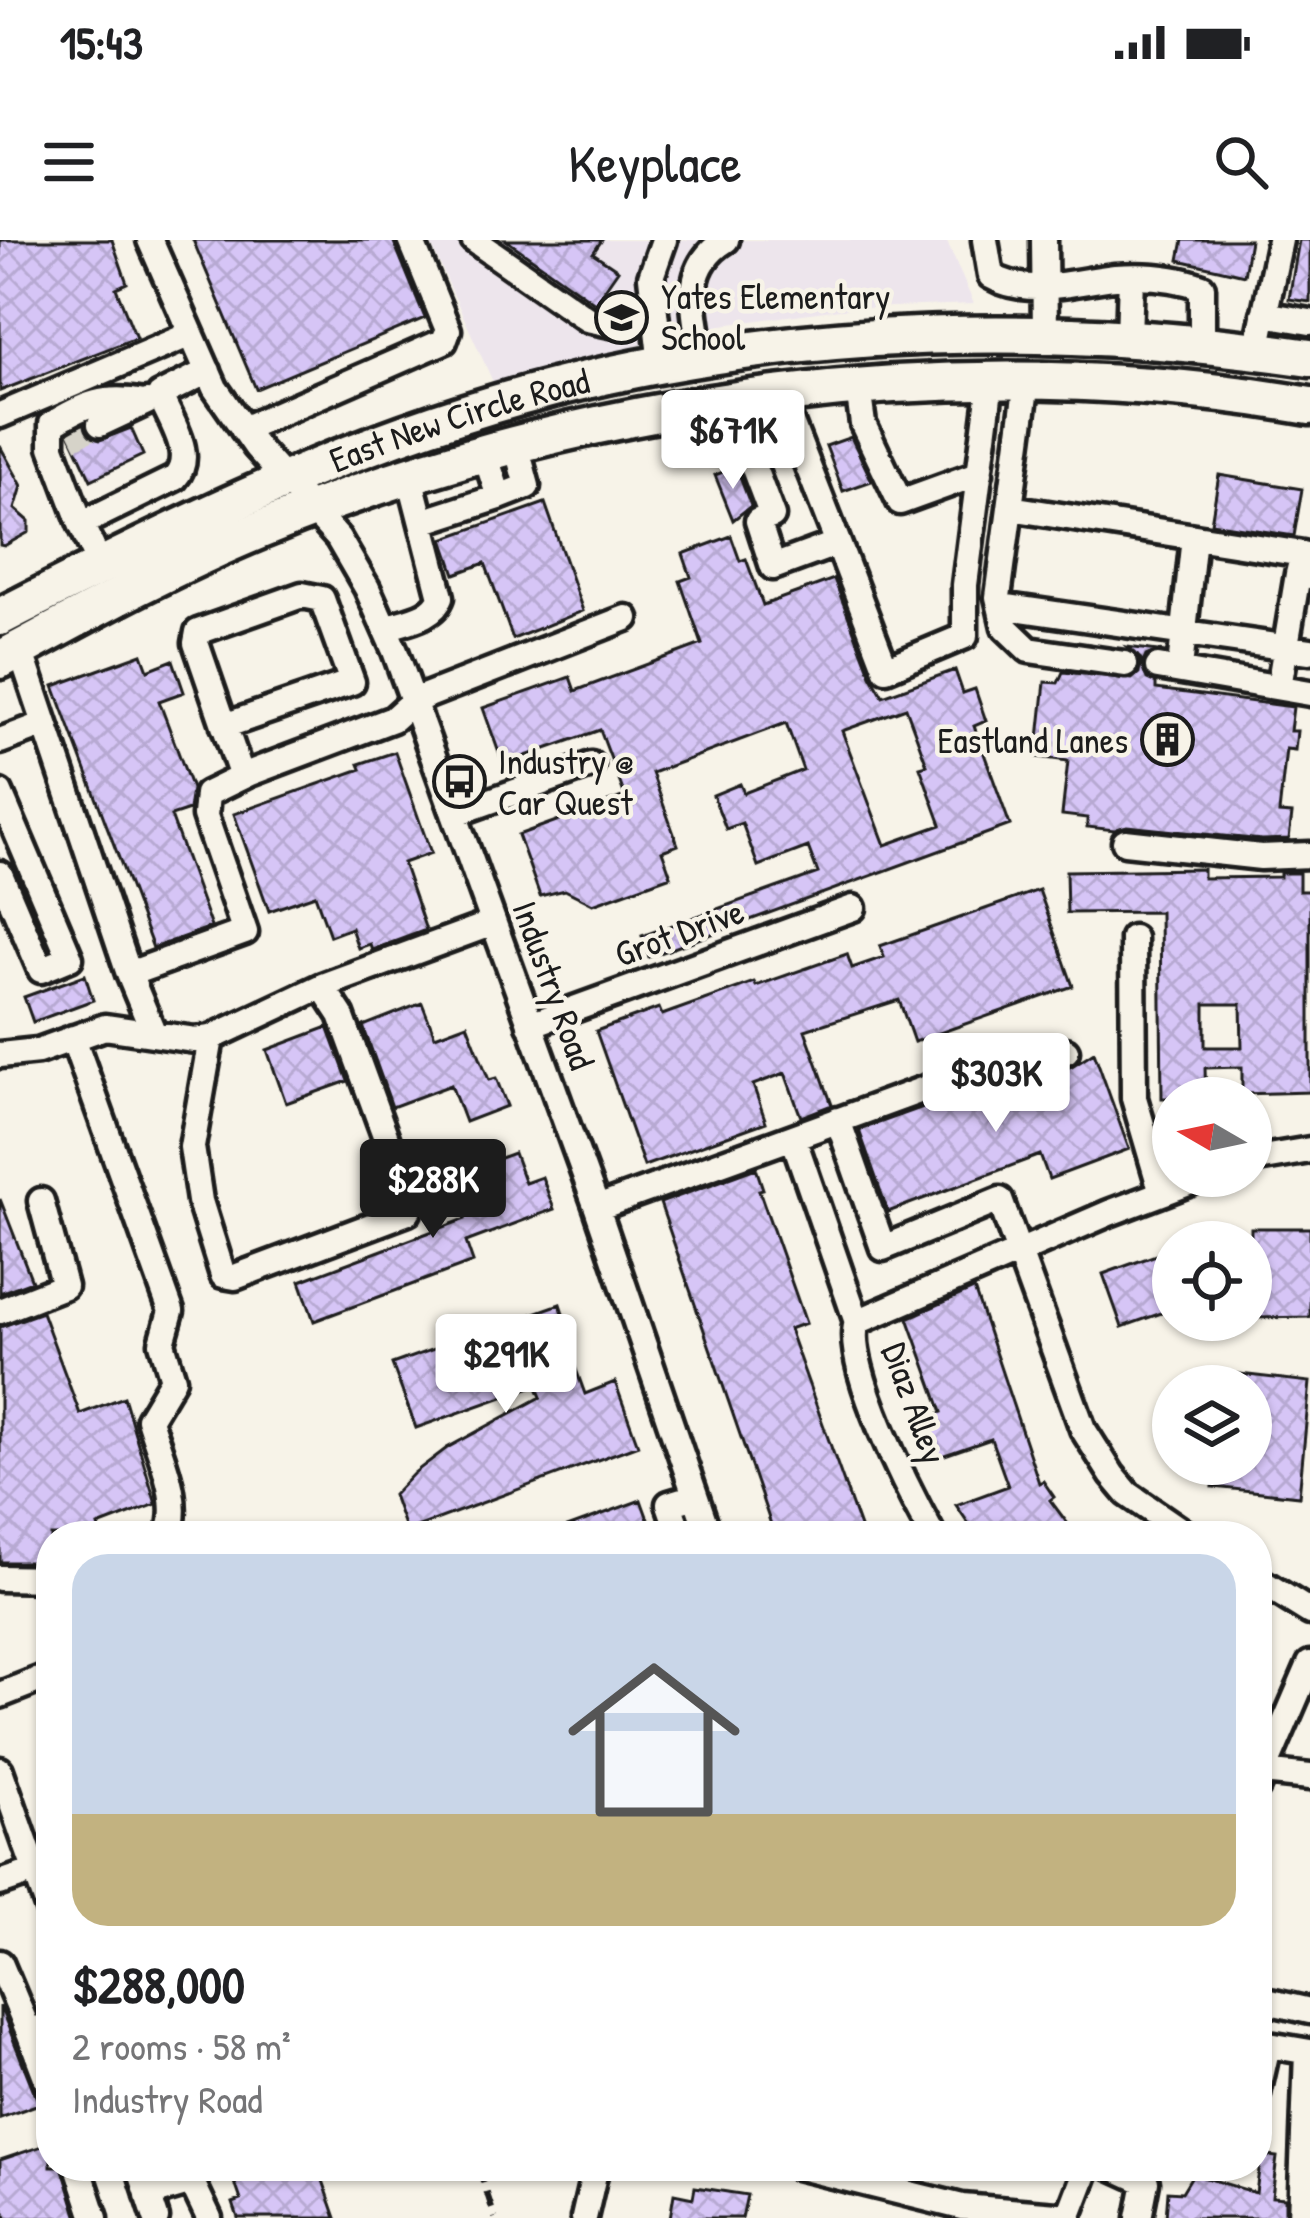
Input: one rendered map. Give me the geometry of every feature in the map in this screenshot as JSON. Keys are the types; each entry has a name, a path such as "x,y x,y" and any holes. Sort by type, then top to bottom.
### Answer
{"highway":[{"name":"East New Circle Road","path":"0,617 287,481 484,407 662,365 883,338 1045,334 1202,344 1261,332 1310,358"},
{"name":"East New Circle Road","path":"8,656 260,530 410,477 646,414 780,395 1009,381 1128,385 1310,406"}],"street":[{"name":"Industry Road","path":"150,240 208,371 243,429 352,559 385,628 597,1208 704,1521"},
{"path":"243,429 444,341 448,330 411,240"},
{"path":"473,240 587,319 611,324 655,314"},
{"path":"662,365 651,277 664,240"},
{"path":"703,358 692,292 707,251 726,240"},
{"path":"986,240 992,276 1006,284 1044,287 1131,277 1182,280 1202,287 1202,344"},
{"path":"1044,240 1045,334"},
{"path":"1280,240 1261,332 1310,322"},
{"path":"1130,337 1131,277"},
{"path":"0,416 191,334"},
{"path":"100,424 208,371"},
{"path":"780,395 886,669 965,636 964,585 980,472 1009,381"},
{"path":"1009,381 1010,508 1000,606 1005,626 1029,650 1125,664"},
{"path":"858,388 863,424 900,502 980,472"},
{"path":"100,566 81,524 52,424 83,405 119,398 152,399"},
{"path":"81,524 175,478 184,468 184,452 152,399"},
{"path":"728,402 772,516 758,521 773,567 838,543"},
{"path":"422,522 499,497 501,450"},
{"path":"385,628 429,613 440,604 410,477"},
{"path":"1010,508 1303,554 1298,649 1279,687"},
{"path":"1194,536 1180,632 1169,668 1310,693"},
{"path":"224,726 352,682 322,599 302,596 198,632 196,644 224,726 242,777"},
{"path":"1000,606 1298,649"},
{"path":"129,974 245,932 205,816 207,794 393,719 413,700 626,618"},
{"path":"8,656 45,724 129,974 154,1034"},
{"path":"0,741 45,724"},
{"path":"454,814 591,765"},
{"path":"0,793 70,958 41,970 0,874"},
{"path":"1125,842 1261,856 1310,855"},
{"name":"Grot Drive","path":"530,1025 853,908"},
{"path":"0,1054 38,1051 105,1028 211,1038 322,986 493,922"},
{"path":"1133,938 1134,1098 1152,1159"},
{"path":"211,1038 192,1148 200,1201 223,1275 235,1277 408,1212 409,1201 341,1015 322,986"},
{"path":"73,1039 171,1311 162,1343 172,1378 149,1419 172,1496 170,1521"},
{"path":"597,1208 971,1072 1008,1072 1066,1051"},
{"path":"838,1120 883,1248 1000,1200 1083,1430 1128,1494 1168,1521"},
{"path":"793,1137 856,1322"},
{"path":"1272,1156 1310,1150"},
{"name":"Diaz Alley","path":"927,1521 879,1425 853,1340 856,1322 1152,1197"},
{"path":"0,1311 64,1286 41,1201"},
{"path":"675,1521 669,1504 695,1496"},
{"path":"0,1578 36,1579"},
{"path":"1272,1588 1310,1612"},
{"path":"1272,1752 1310,1664"},
{"path":"0,1695 36,1682"},
{"path":"0,1770 35,1871 0,1883"},
{"path":"1272,1779 1310,1777"},
{"path":"0,1963 36,2022"},
{"path":"1272,2003 1310,2011"},
{"path":"1272,2046 1308,2052 1301,2218"},
{"path":"83,2181 95,2218"},
{"path":"584,2218 593,2181"},
{"path":"857,2181 962,2207 1068,2217 1082,2181"},
{"path":"1139,2218 1150,2181"},
{"path":"152,2206 192,2182 209,2218"}],"shaded area":[{"name":"Yates Elementary School","path":"429,240 946,240 974,304 840,309 722,325 493,382"}],"building":[{"path":"0,240 112,240 127,283 116,288 136,338 0,391"},
{"path":"193,240 393,240 425,318 256,389"},
{"path":"506,240 602,240 593,253 618,270 595,303"},
{"path":"1183,240 1250,240 1244,275 1179,260"},
{"path":"1299,240 1310,240 1310,302 1289,299"},
{"path":"84,425 90,437 100,440 131,428 143,455 91,480 69,433"},
{"path":"851,437 872,481 843,491 826,446"},
{"path":"0,446 22,486 15,509 29,521 29,532 4,546 0,545"},
{"path":"736,467 751,506 733,520 715,475"},
{"path":"1219,475 1302,489 1294,536 1211,523"},
{"path":"545,503 583,611 513,639 485,563 455,574 443,539"},
{"path":"731,536 740,561 746,559 763,605 834,579 883,696 955,670 963,693 975,689 986,721 974,726 1010,825 649,957 642,936 818,873 808,847 758,866 742,823 726,829 713,795 740,784 744,793 803,770 786,723 652,773 678,845 662,851 671,876 593,904 565,890 540,896 518,835 625,796 600,730 503,764 483,708 570,677 575,691 702,644 680,581 691,577 683,554","holes":["906,708 927,765 920,767 941,825 885,845 842,731"]},
{"name":"Eastland Lanes","path":"1127,647 1158,651 1146,656 1142,665 1156,689 1293,707 1290,731 1297,731 1295,750 1286,749 1279,813 1292,814 1289,839 1127,826 1115,830 1087,827 1087,818 1062,815 1068,761 1037,757 1045,682 1058,683 1063,672 1132,679 1139,673 1141,659"},
{"path":"142,654 148,670 173,660 184,692 159,701 192,789 189,810 171,816 211,927 153,948 54,686"},
{"path":"395,752 431,853 403,863 426,930 372,950 370,944 358,948 351,928 330,936 315,895 269,911 234,814 361,769 359,764"},
{"path":"1203,869 1203,878 1299,873 1299,891 1310,891 1310,1092 1272,1093 1272,1077 1242,1077 1242,1067 1205,1068 1205,1077 1162,1077 1160,912 1067,913 1066,871","holes":["1205,1004 1241,1004 1242,1047 1205,1047"]},
{"path":"1039,890 1073,986 914,1042 899,1000 805,1030 832,1105 801,1117 785,1073 753,1085 766,1122 644,1166 596,1031 659,1008 662,1015 847,954 852,968 884,957 880,946"},
{"path":"85,975 93,1000 33,1022 24,997"},
{"path":"422,1003 435,1036 467,1024 489,1080 496,1078 507,1106 465,1122 451,1085 392,1107 363,1026"},
{"path":"328,1027 348,1081 286,1103 267,1050"},
{"path":"1094,1052 1129,1149 1049,1179 1040,1155 888,1212 859,1130 971,1090 977,1106"},
{"path":"514,1153 525,1183 542,1177 554,1209 466,1242 473,1262 314,1321 300,1281 465,1219 456,1194 470,1189 464,1171"},
{"path":"756,1168 763,1189 759,1190 806,1323 789,1329 858,1521 770,1521 660,1203"},
{"path":"0,1199 32,1281 0,1293"},
{"path":"1272,1228 1310,1228 1310,1317 1272,1318"},
{"path":"1152,1256 1152,1316 1122,1327 1103,1274"},
{"path":"974,1289 1039,1483 1043,1481 1066,1521 967,1521 956,1505 1008,1486 991,1439 936,1458 922,1419 942,1412 908,1318"},
{"path":"560,1304 571,1337 565,1339 585,1394 615,1382 638,1445 433,1521 402,1521 393,1495 414,1473 447,1448 541,1397 536,1385 416,1428 392,1364"},
{"path":"42,1312 80,1414 124,1397 156,1504 111,1521 36,1521 36,1562 0,1562 0,1327"},
{"path":"1272,1378 1310,1382 1299,1496 1213,1487 1272,1485"},
{"path":"641,1500 649,1521 584,1521"},
{"path":"0,2006 36,2105 0,2118"},
{"path":"36,2148 36,2181 67,2181 78,2218 6,2218 0,2201 0,2160"},
{"path":"1272,2156 1277,2157 1272,2197 1285,2198 1285,2218 1166,2218 1168,2191 1182,2192 1189,2181 1216,2181 1256,2193 1258,2181 1272,2181"},
{"path":"234,2181 323,2181 336,2218 238,2218 233,2203 241,2200"},
{"path":"695,2187 747,2195 742,2218 670,2218 674,2194 693,2198"}],"tunnel":[{"path":"71,438 100,424"}],"railway":[{"path":"483,2181 495,2218"}],"place":[{"name":"Yates Elementary School","path":"622,317"},
{"name":"Eastland Lanes","path":"1167,740"},
{"name":"Industry @ Car Quest","path":"459,782"}]}
